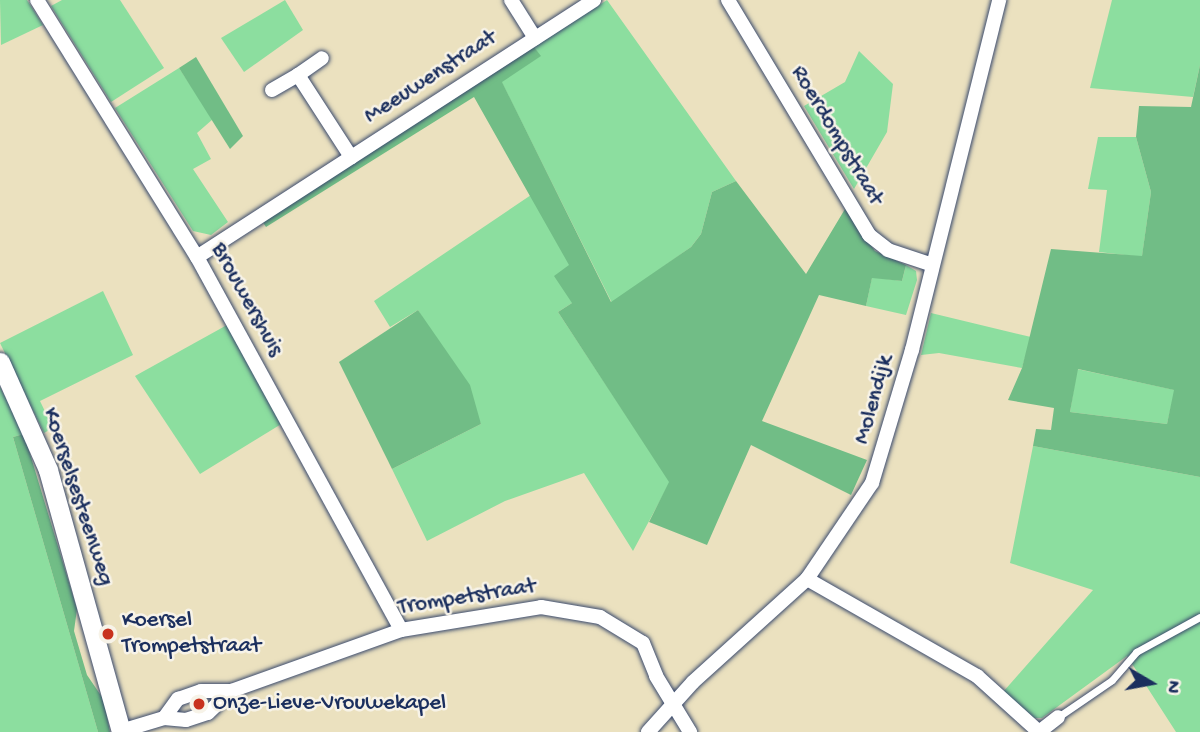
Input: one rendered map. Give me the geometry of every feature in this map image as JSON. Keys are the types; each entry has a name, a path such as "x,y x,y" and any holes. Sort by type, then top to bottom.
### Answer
{"street":[{"name":"Brouwershuis","path":"37,0 197,257 401,630"},
{"name":"Meeuwenstraat","path":"511,0 535,37"},
{"name":"Meeuwenstraat","path":"197,257 594,0"},
{"name":"Roerdompstraat","path":"728,0 869,235 888,250 933,265"},
{"name":"Molendijk","path":"648,732 675,701 807,579 861,505 880,465 999,0"},
{"path":"272,90 322,58"},
{"name":"Meeuwenstraat","path":"298,75 351,157"},
{"name":"Koerselsesteenweg","path":"0,362 48,470 121,731"},
{"path":"807,579 976,676 1039,732 1058,717"},
{"name":"Trompetstraat","path":"163,718 178,699 201,691 231,691 401,630 522,608 580,611 616,625 643,643 656,676 675,701 690,732"},
{"name":"Trompetstraat","path":"121,731 163,718 186,720 208,713 231,691"}],"lane":[{"path":"1058,717 1112,680 1136,652 1200,617"}],"green space":[{"path":"0,0 27,0 43,25 1,45"},
{"path":"62,0 120,0 164,68 111,102 51,6"},
{"path":"285,0 303,30 244,72 221,38"},
{"path":"607,0 736,181 712,192 701,234 691,247 612,303 501,81 540,56 534,47"},
{"path":"1112,0 1200,0 1200,65 1193,97 1090,88"},
{"path":"534,47 541,56 502,82 611,302 691,247 701,234 712,192 736,181 806,274 845,209 875,251 906,265 902,281 872,278 866,306 819,295 762,421 867,460 851,495 751,445 707,545 649,522 669,482 558,312 572,303 554,276 569,265 474,97 266,227 262,221"},
{"path":"859,51 893,84 887,132 854,189 804,106 845,82"},
{"path":"196,57 243,136 230,149 179,68"},
{"path":"1200,65 1200,477 1033,446 1036,429 1051,430 1054,408 1008,400 1022,368 1051,249 1142,256 1151,192 1136,137 1139,106 1191,107","holes":["1078,369 1174,390 1167,424 1070,412"]},
{"path":"179,68 213,119 197,133 211,159 193,169 228,222 211,235 193,231 115,108"},
{"path":"1098,137 1136,137 1151,192 1142,257 1099,252 1107,190 1088,189"},
{"path":"531,195 570,265 572,303 558,312 670,482 633,551 584,473 505,501 427,541 392,469 481,424 418,310 390,327 374,301"},
{"path":"906,265 916,271 917,280 906,315 866,306 872,277 902,281"},
{"path":"103,291 133,355 40,401 53,428 44,433 0,343"},
{"path":"418,310 470,385 481,424 392,469 339,362"},
{"path":"931,313 1031,337 1022,368 939,353 921,355"},
{"path":"227,325 283,423 200,474 135,376"},
{"path":"1077,369 1175,390 1167,424 1070,412"},
{"path":"0,387 24,434 13,437 98,732 0,732"},
{"path":"24,434 77,609 74,631 87,675 104,700 110,732 98,732 13,437"},
{"path":"1033,446 1200,477 1200,732 1176,732 1127,656 1042,718 1034,718 1003,692 1093,590 1010,563"}],"place":[{"name":"Koersel Trompetstraat","path":"108,634"},
{"name":"Onze-Lieve-Vrouwekapel","path":"199,704"}]}
